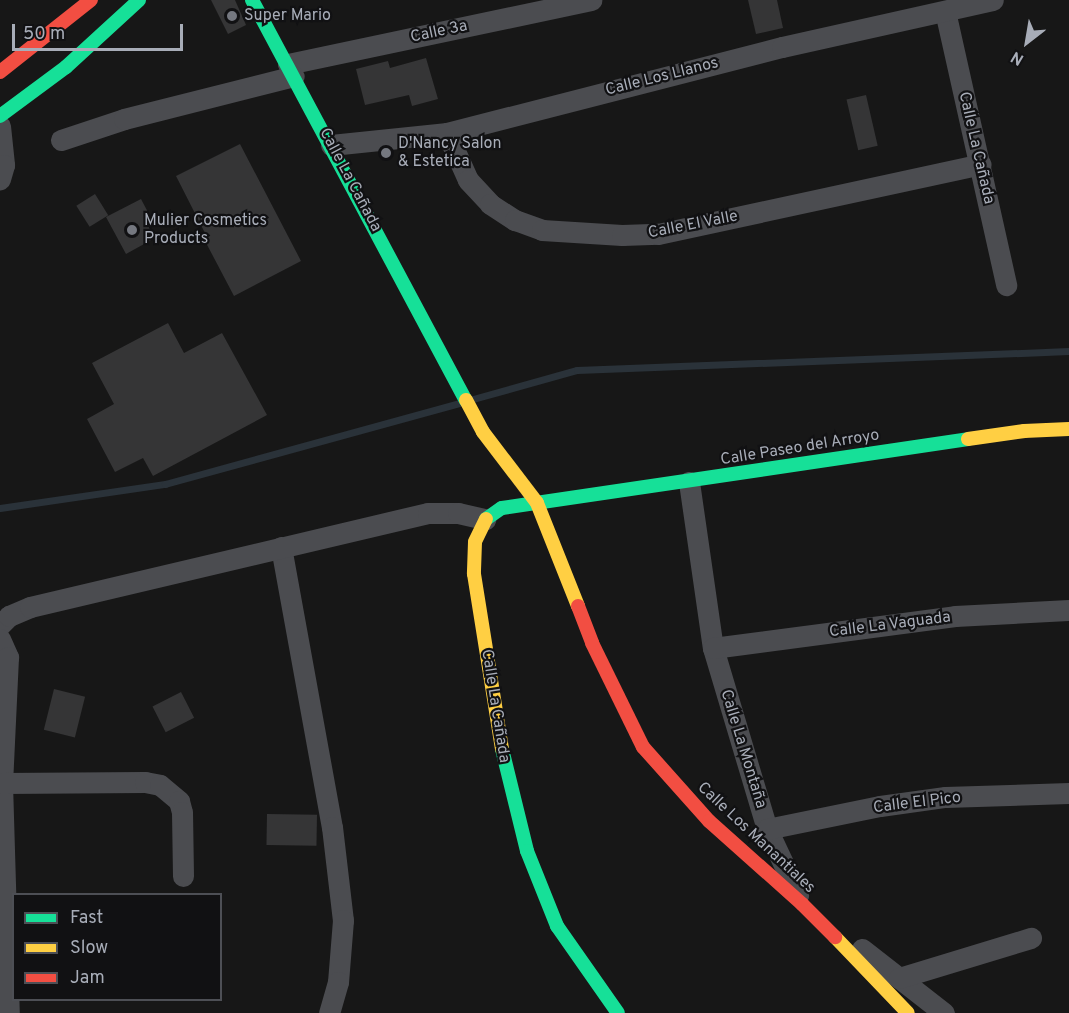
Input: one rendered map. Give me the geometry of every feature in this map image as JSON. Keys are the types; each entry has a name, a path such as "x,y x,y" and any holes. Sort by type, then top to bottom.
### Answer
{"main road":[{"path":"0,72 91,0"},
{"path":"0,116 66,67 108,31 139,0"},
{"name":"Calle La Cañada","path":"252,0 483,432 537,502"},
{"name":"Calle Paseo del Arroyo","path":"537,502 689,482 1024,431 1069,429"},
{"path":"485,519 502,508 537,502"},
{"name":"Calle Los Manantiales","path":"537,502 592,643 643,747 709,821 802,904 908,1013"},
{"name":"Calle La Cañada","path":"485,519 475,542 474,574 505,768 527,851 557,926 618,1013"}],"street":[{"name":"Calle 3a","path":"61,140 291,70 591,0"},
{"name":"Calle Los Llanos","path":"331,146 447,133 771,50 993,0"},
{"name":"Calle La Cañada","path":"945,11 981,164 1006,285"},
{"path":"0,126 4,165 0,179"},
{"name":"Calle El Valle","path":"447,133 468,180 490,204 515,220 542,230 622,235 658,234 981,164"},
{"name":"Calle La Montaña","path":"689,482 713,648 767,829 802,904 944,1013"},
{"path":"0,625 9,616 30,607 428,513 458,513 485,519"},
{"path":"281,548 332,827 344,920 338,981 329,1013"},
{"name":"Calle La Vaguada","path":"713,648 955,616 1069,610"},
{"path":"0,639 8,657 2,783 9,1013"},
{"path":"2,783 146,782 160,785 179,801 182,812 183,876"},
{"name":"Calle El Pico","path":"767,829 880,806 945,797 1069,793"},
{"path":"899,978 1031,938"}],"building":[{"name":"Super Mario","path":"211,0 235,0 246,25 228,34"},
{"path":"748,0 777,0 783,28 756,34"},
{"path":"426,58 438,99 412,106 409,95 365,105 356,69 388,61 390,68"},
{"path":"866,95 878,146 858,150 847,99"},
{"path":"240,144 301,261 234,296 204,239 207,237 176,176"},
{"path":"95,194 108,215 90,227 76,206"},
{"path":"141,199 151,218 146,221 155,238 126,254 106,217"},
{"path":"168,323 184,353 222,333 267,415 153,476 143,458 115,472 87,419 114,404 92,363"},
{"path":"54,689 85,697 75,737 44,730"},
{"path":"181,692 194,718 166,732 152,707"},
{"path":"267,814 317,815 316,846 266,845"}],"waterway":[{"path":"473,399 577,370 1069,351"},
{"path":"0,508 165,484 459,403"}],"traffic: fast":[{"path":"0,116 66,67 139,0"},
{"path":"252,0 466,400"},
{"path":"486,519 502,508 968,439"},
{"path":"502,749 527,851 557,926 618,1013"}],"traffic: slow":[{"path":"466,400 483,432 537,503 578,606"},
{"path":"968,439 1024,431 1069,429"},
{"path":"486,519 475,542 474,574 502,749"},
{"path":"835,937 908,1013"}],"traffic: jam":[{"path":"0,72 91,0"},
{"path":"578,606 592,643 643,747 709,821 802,904 835,937"}],"place":[{"name":"Super Mario","path":"232,16"},
{"name":"D'Nancy Salon & Estetica","path":"386,153"},
{"name":"Mulier Cosmetics Products","path":"132,230"}]}
